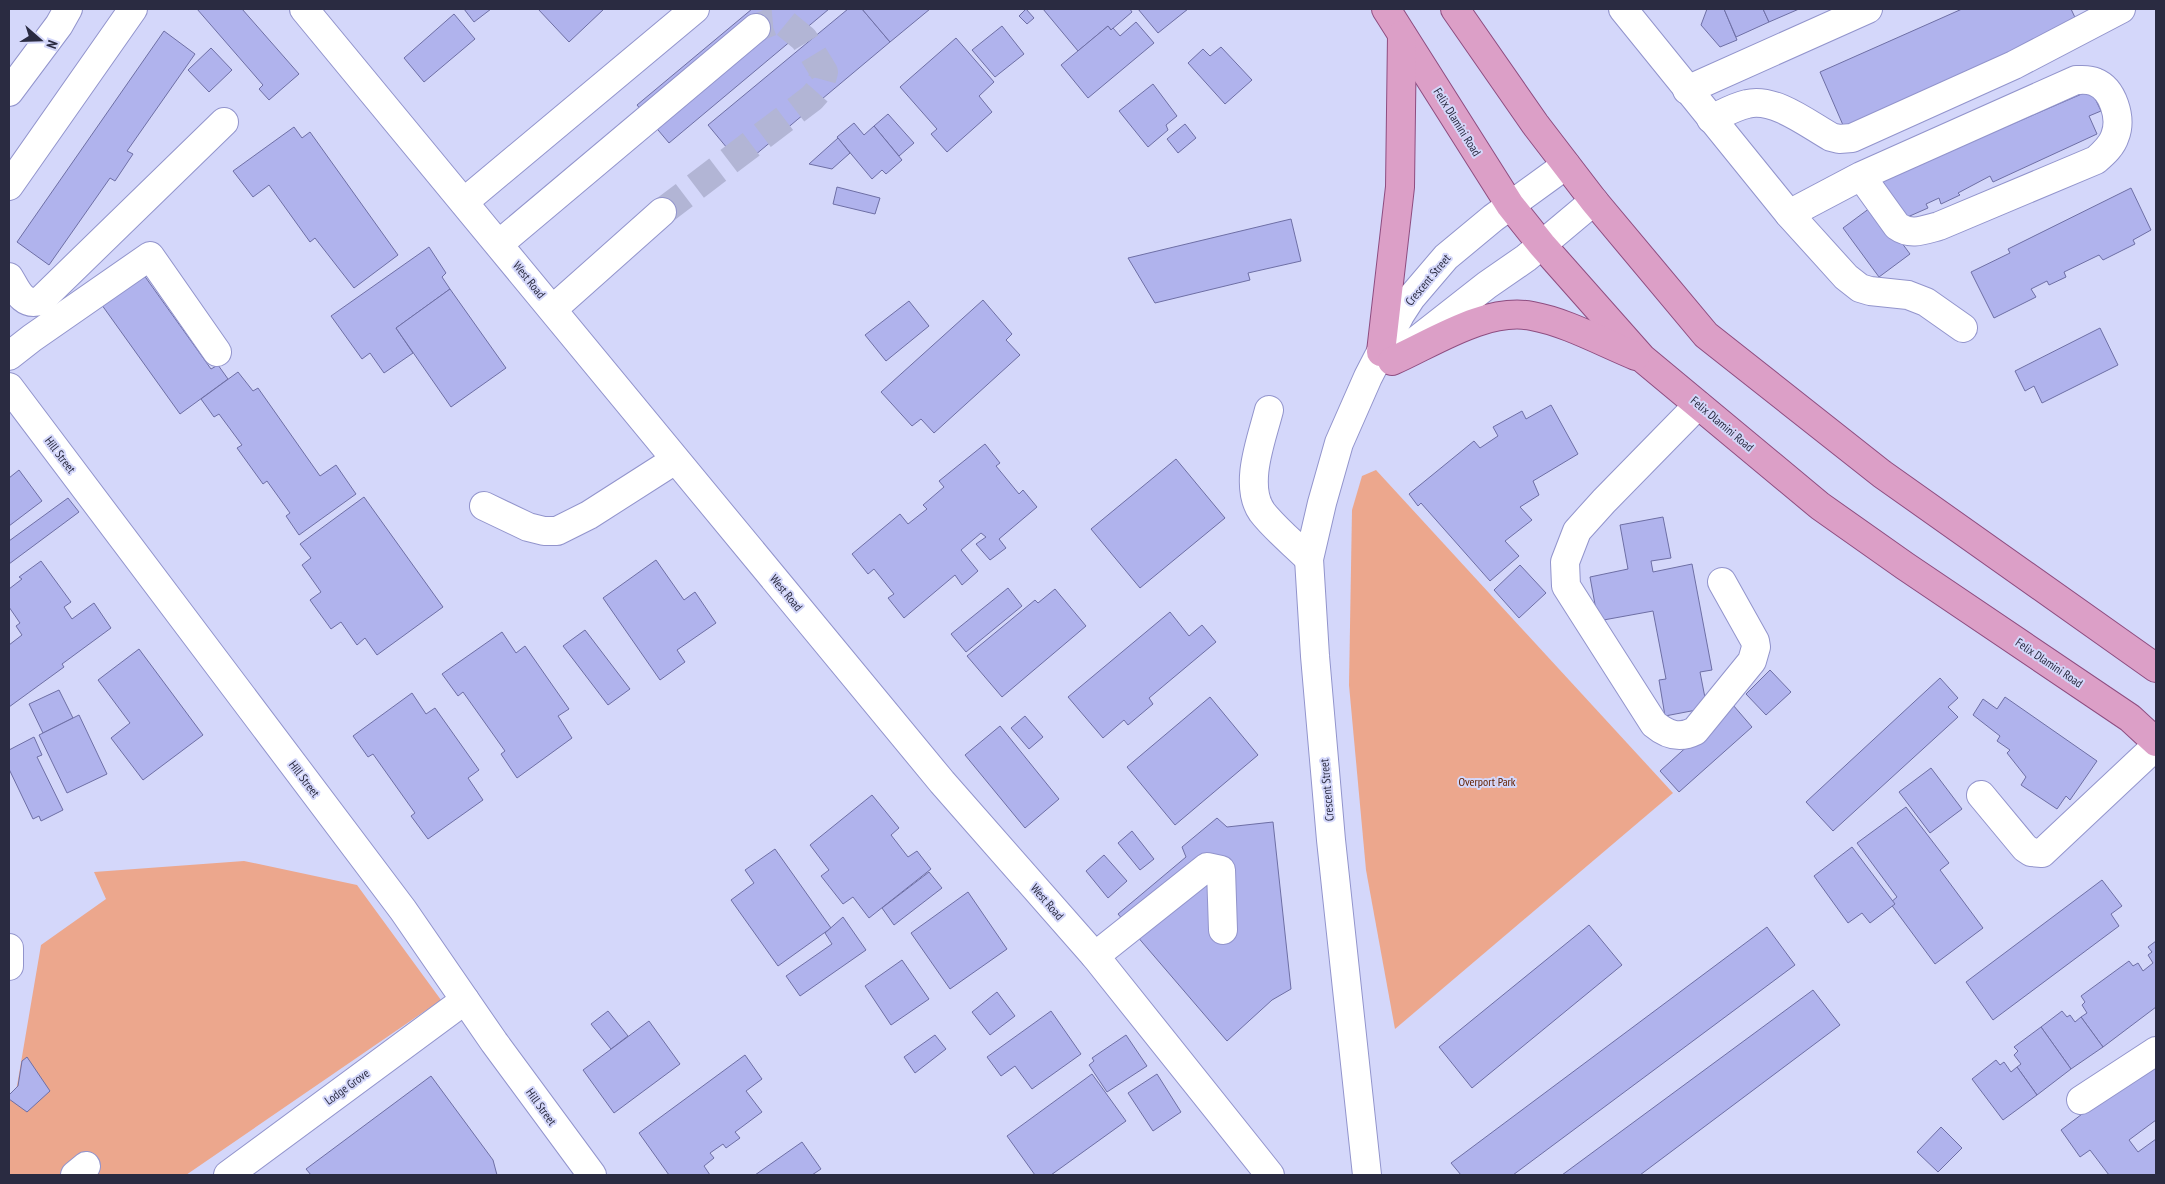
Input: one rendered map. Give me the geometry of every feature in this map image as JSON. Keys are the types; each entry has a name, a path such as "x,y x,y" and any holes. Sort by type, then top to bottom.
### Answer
{"main road":[{"name":"Felix Dlamini Road","path":"1386,9 1510,205 1542,245 1642,358 1820,506 1905,566 2130,718 2156,742"},
{"path":"1455,9 1566,165 1706,335 1882,474 2156,668"},
{"path":"1402,35 1400,187 1386,357 1482,321 1506,316 1531,316 1553,322 1642,358"}],"street":[{"path":"9,92 68,9"},
{"path":"9,186 132,9"},
{"name":"West Road","path":"304,9 500,244 942,782 1095,956 1270,1175"},
{"path":"464,202 695,9"},
{"path":"1623,9 1789,214 1846,277 1860,288 1908,296 1926,302 1963,328"},
{"path":"1687,90 1868,9"},
{"path":"1711,119 1746,104 1766,103 1777,107 1831,137 1839,140 1852,138 2014,65 2121,9"},
{"path":"500,244 756,28"},
{"path":"1789,214 1860,176 2076,80 2086,79 2096,82 2104,88 2115,105 2118,122 2116,136 2109,148 2096,160 1939,226 1914,232 1903,231 1896,226 1860,176"},
{"path":"9,277 22,299 32,303 40,301 224,122"},
{"name":"Crescent Street","path":"1366,1175 1331,840 1315,656 1309,559 1339,443 1353,410 1386,357 1411,298 1446,257 1510,205 1566,165"},
{"name":"Crescent Street","path":"1386,357 1413,342 1542,245 1594,201"},
{"path":"552,309 662,212"},
{"path":"9,356 150,256 217,352"},
{"name":"Hill Street","path":"9,387 403,910 494,1042 592,1175"},
{"path":"1698,404 1577,531 1565,562 1566,586 1571,594 1654,724 1661,730 1675,736 1695,731 1752,662 1755,654 1754,641 1722,582"},
{"path":"1269,410 1254,465 1256,497 1261,511 1309,559"},
{"path":"484,506 528,527 544,531 556,531 589,515 676,460"},
{"path":"1981,795 2025,848 2031,852 2042,853 2156,746"},
{"path":"1095,956 1207,867 1221,870 1224,930"},
{"path":"9,948 9,966"},
{"name":"Lodge Grove","path":"228,1175 466,1000"},
{"path":"2081,1100 2156,1051"}],"green space":[{"name":"Overport Park","path":"1376,470 1673,793 1395,1029 1366,870 1349,685 1352,510 1362,476"},
{"path":"244,861 357,885 441,1000 186,1175 9,1175 9,1101 17,1086 41,945 106,899 94,872"}],"building":[{"path":"197,9 242,9 299,74 269,100 259,89 263,85"},
{"path":"464,9 491,9 474,22"},
{"path":"538,9 604,9 569,42"},
{"path":"752,9 829,9 669,143 637,105"},
{"path":"848,9 862,9 890,42 742,166 708,125"},
{"path":"862,9 930,9 890,42"},
{"path":"1026,9 1034,18 1027,24 1019,16"},
{"path":"1043,9 1130,9 1132,12 1111,30 1108,26 1078,51"},
{"path":"1138,9 1188,9 1158,33"},
{"path":"1707,9 1724,9 1737,40 1720,47 1701,25"},
{"path":"1724,9 1763,9 1769,22 1736,37"},
{"path":"1763,9 1799,9 1769,22"},
{"path":"1962,9 2071,9 2080,28 1846,132 1820,72"},
{"path":"454,14 475,39 424,82 404,58"},
{"path":"1136,22 1154,43 1088,98 1061,65 1108,26 1111,30 1113,28 1120,36"},
{"path":"1002,26 1024,54 995,77 972,50"},
{"path":"164,31 195,54 127,151 133,154 115,181 110,178 49,265 17,242"},
{"path":"956,38 994,82 979,96 992,112 947,152 931,134 937,129 900,87"},
{"path":"1221,47 1252,80 1225,104 1188,63 1203,49 1210,56"},
{"path":"211,48 232,70 209,92 188,70"},
{"path":"1153,84 1177,116 1166,125 1168,130 1148,147 1119,111"},
{"path":"2091,90 2101,111 2089,116 2097,134 1993,182 1990,176 1958,193 1960,195 1941,204 1939,198 1926,204 1928,208 1903,219 1892,202 1881,177 1966,141 1966,144"},
{"path":"888,114 914,143 899,156 874,126"},
{"path":"854,123 864,135 874,126 902,160 886,174 882,170 872,179 837,137"},
{"path":"1185,124 1196,138 1178,153 1167,139"},
{"path":"294,127 302,138 310,132 398,255 354,288 315,238 310,242 269,185 253,197 233,171"},
{"path":"838,138 850,153 832,169 809,164"},
{"path":"837,187 880,198 875,214 833,204"},
{"path":"2131,188 2151,230 2133,240 2135,244 2103,260 2099,255 2064,272 2066,277 2049,285 2047,281 2031,289 2036,297 1994,318 1971,272 2010,253 2008,249"},
{"path":"1874,205 1910,254 1879,277 1843,228"},
{"path":"1291,219 1301,261 1248,273 1250,280 1155,303 1128,258"},
{"path":"429,247 446,273 442,277 450,289 396,328 413,353 384,373 370,353 362,359 331,316"},
{"path":"141,271 211,369 218,365 228,379 180,414 99,301"},
{"path":"450,289 506,368 451,407 396,328"},
{"path":"983,300 1012,334 1006,340 1020,355 934,433 921,419 912,426 881,392"},
{"path":"909,301 929,326 886,361 865,335"},
{"path":"2100,328 2118,365 2042,403 2034,386 2025,391 2015,371"},
{"path":"238,372 253,391 258,388 320,476 336,465 356,494 299,535 286,516 290,513 267,481 263,484 237,448 242,445 219,414 214,417 201,399"},
{"path":"1551,405 1578,454 1533,481 1539,495 1520,507 1532,520 1505,541 1519,556 1490,581 1421,503 1418,506 1409,494 1474,441 1480,448 1498,436 1493,427 1522,411 1526,419"},
{"path":"985,444 1000,463 996,466 1019,494 1023,490 1037,507 999,539 1006,548 990,560 976,544 986,537 981,533 961,550 978,571 962,585 955,575 904,618 888,598 894,594 874,569 868,574 852,554 900,514 908,524 927,509 923,505 944,487 939,481"},
{"path":"1176,459 1225,518 1140,588 1091,529"},
{"path":"19,470 42,501 9,526 9,478"},
{"path":"364,497 443,607 377,655 365,638 357,645 341,622 331,629 310,600 321,592 302,565 311,558 300,544"},
{"path":"68,498 79,512 9,564 9,541"},
{"path":"1663,517 1671,558 1651,561 1653,572 1692,564 1712,670 1700,672 1707,708 1665,716 1659,680 1666,679 1653,611 1598,621 1590,577 1628,569 1620,525"},
{"path":"656,560 684,600 695,592 716,623 677,650 685,662 660,680 603,598"},
{"path":"41,561 71,602 64,607 72,619 94,603 111,628 62,664 64,667 9,707 9,645 22,635 16,626 20,623 9,607 9,589 22,579 19,577"},
{"path":"1520,565 1546,593 1519,618 1494,590"},
{"path":"1008,588 1022,606 966,652 951,634"},
{"path":"1055,589 1086,626 1002,697 967,656 1035,600 1038,603"},
{"path":"1170,612 1189,636 1202,625 1216,642 1149,698 1153,704 1128,725 1124,720 1103,738 1068,697"},
{"path":"585,630 630,689 608,705 563,646"},
{"path":"502,632 516,653 525,646 569,709 558,716 572,738 517,778 501,754 505,751 463,692 458,696 442,674"},
{"path":"139,649 203,735 143,780 111,738 130,723 98,680"},
{"path":"1770,670 1791,692 1766,715 1746,694"},
{"path":"1940,678 1958,698 1948,707 1958,717 1833,831 1806,802"},
{"path":"59,690 73,718 43,733 29,704"},
{"path":"412,693 426,714 435,708 479,770 468,778 483,800 428,839 411,816 415,813 373,754 368,757 353,736"},
{"path":"1210,697 1258,755 1175,825 1127,767"},
{"path":"2005,697 2097,761 2070,800 2066,796 2057,809 2021,785 2026,777 2007,753 2010,750 1997,741 2000,736 1973,715 1983,699 1997,709"},
{"path":"1733,705 1752,727 1679,792 1660,771"},
{"path":"79,715 107,774 67,793 39,735"},
{"path":"1025,716 1043,737 1029,749 1011,728"},
{"path":"1000,726 1059,799 1025,828 965,755"},
{"path":"34,737 42,755 37,757 63,810 41,821 39,816 33,819 9,769 9,750"},
{"path":"1931,768 1962,809 1930,833 1899,792"},
{"path":"872,795 899,828 891,835 908,857 917,851 931,869 869,918 853,897 843,904 821,876 829,870 810,845"},
{"path":"1906,807 1949,863 1940,870 1983,928 1935,964 1890,903 1897,897 1857,843"},
{"path":"1217,818 1227,827 1273,822 1291,989 1272,1000 1227,1041 1118,914 1186,857 1182,847"},
{"path":"1132,831 1154,859 1140,870 1118,843"},
{"path":"1852,847 1895,904 1870,923 1862,913 1848,923 1814,876"},
{"path":"775,849 831,928 778,966 731,900 754,883 745,870"},
{"path":"1104,855 1127,881 1108,898 1086,871"},
{"path":"929,872 942,888 894,925 882,908"},
{"path":"2102,880 2122,906 2111,914 2119,926 1993,1020 1966,982"},
{"path":"968,892 1007,949 950,989 911,933"},
{"path":"843,917 866,950 800,996 786,976 832,944 825,933"},
{"path":"1589,925 1622,965 1472,1088 1439,1047"},
{"path":"1767,927 1795,965 1513,1175 1461,1175 1451,1163"},
{"path":"2156,941 2156,1007 2103,1047 2081,1017 2087,1013 2082,1005 2085,1002 2081,996 2129,961 2133,966 2138,963 2143,971 2153,963 2148,955 2152,952 2148,947"},
{"path":"902,960 929,999 891,1025 865,986"},
{"path":"1813,990 1840,1025 1640,1175 1562,1175"},
{"path":"997,992 1015,1016 990,1035 972,1012"},
{"path":"608,1011 628,1036 611,1049 591,1024"},
{"path":"1051,1011 1081,1054 1032,1089 1015,1066 1001,1076 987,1057"},
{"path":"2062,1011 2067,1017 2070,1015 2075,1022 2081,1017 2103,1047 2071,1069 2041,1027"},
{"path":"649,1021 680,1064 614,1113 583,1070"},
{"path":"2041,1027 2071,1069 2037,1095 2017,1067 2021,1064 2014,1055 2018,1051 2014,1047"},
{"path":"935,1035 946,1049 915,1073 904,1057"},
{"path":"1126,1035 1147,1066 1107,1092 1089,1065 1094,1061 1092,1058"},
{"path":"745,1055 762,1079 746,1091 762,1112 735,1132 740,1138 726,1148 723,1144 710,1153 714,1158 704,1166 710,1175 669,1175 639,1133"},
{"path":"27,1057 50,1091 27,1112 9,1099 9,1095 18,1086 22,1061"},
{"path":"2156,1058 2156,1120 2129,1140 2138,1152 2156,1139 2156,1175 2109,1175 2090,1150 2080,1157 2061,1130"},
{"path":"1996,1060 2000,1065 2004,1062 2011,1072 2017,1067 2037,1095 2003,1120 1972,1079"},
{"path":"1092,1074 1126,1121 1051,1175 1035,1175 1007,1136"},
{"path":"1157,1074 1181,1112 1153,1131 1128,1093"},
{"path":"431,1076 493,1160 497,1175 311,1175 306,1169"},
{"path":"1941,1127 1962,1148 1938,1172 1917,1152"},
{"path":"802,1142 821,1169 812,1175 755,1175"}],"tunnel":[{"path":"662,212 812,98 819,90 824,72 804,39 782,21 771,22 756,28"}]}
